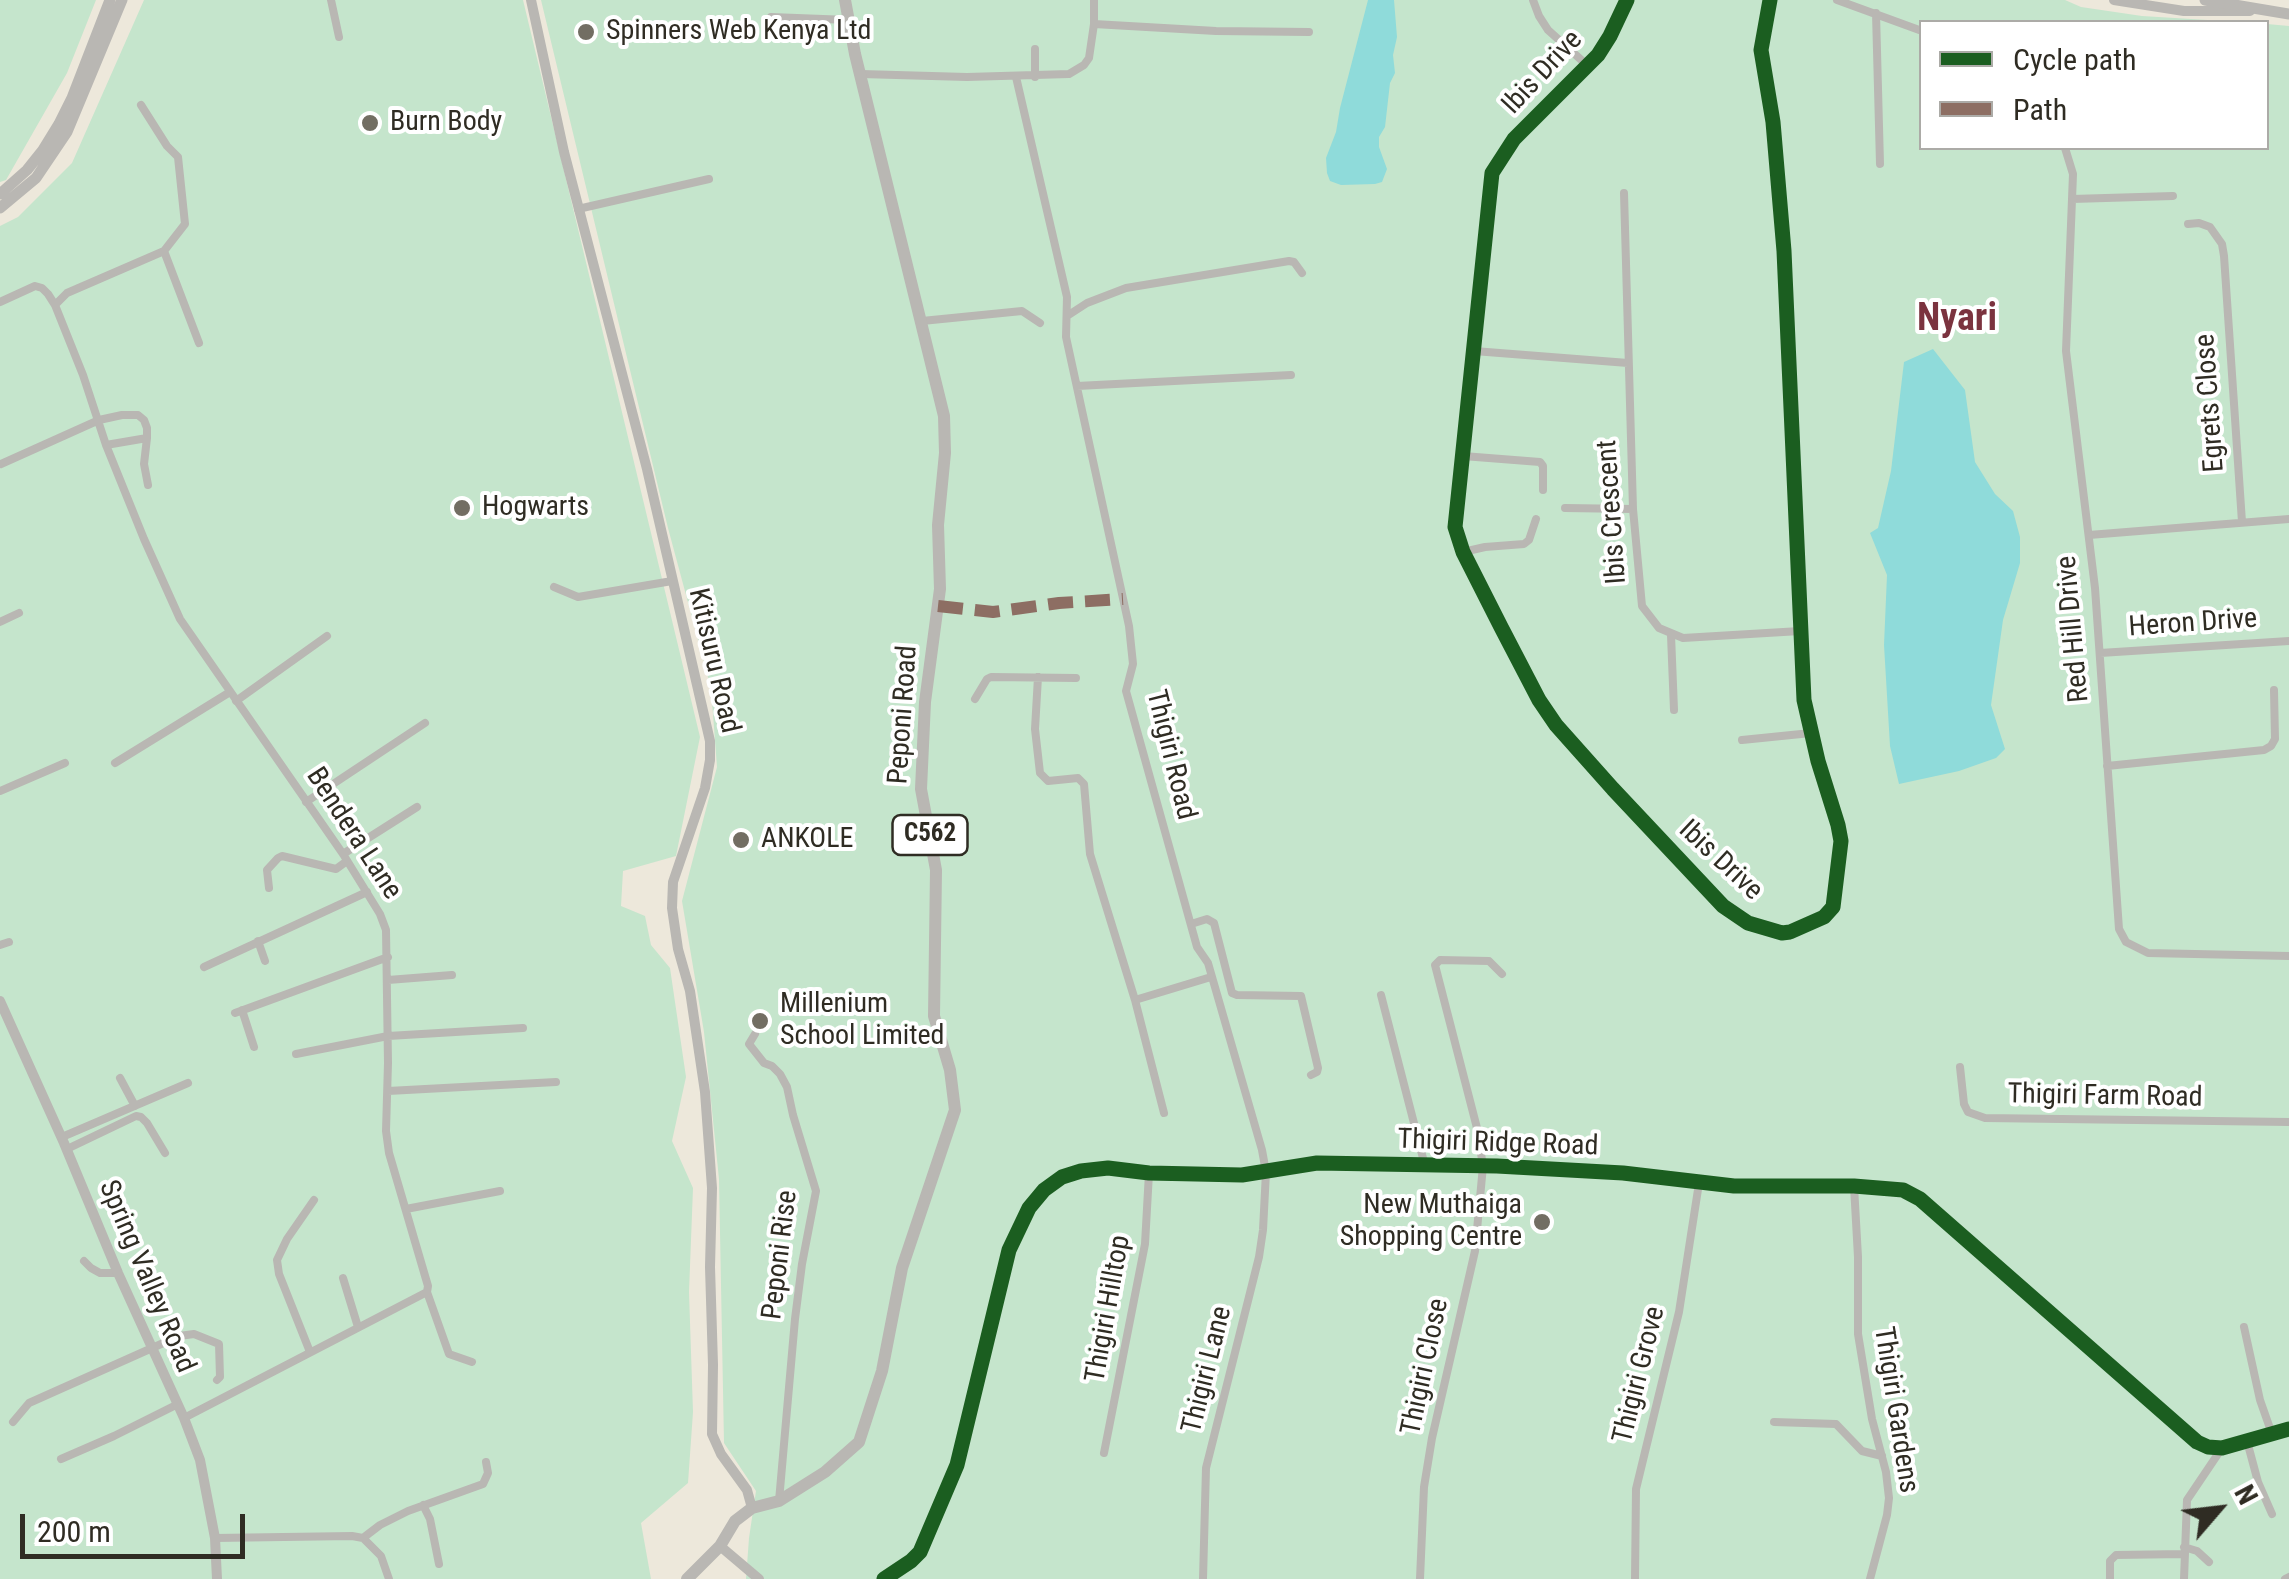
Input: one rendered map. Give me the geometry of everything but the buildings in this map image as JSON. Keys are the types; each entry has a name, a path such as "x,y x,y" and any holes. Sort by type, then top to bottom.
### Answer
{"main road":[{"path":"0,194 27,170 58,124 110,0"},
{"path":"0,208 36,178 67,132 122,0"},
{"name":"Peponi Road","path":"752,1508 780,1501 825,1472 852,1450 864,1432 882,1371 902,1268 955,1110 950,1070 934,1016 936,870 921,790 926,702 940,590 938,525 946,434 938,384 845,0"},
{"path":"2205,0 2289,14"},
{"path":"687,1579 720,1546 732,1524 752,1508"}],"street":[{"path":"332,0 339,37"},
{"name":"Kitisuru Road","path":"531,0 578,209 647,469 710,741 705,788 671,894 705,1092 712,1188 712,1434 746,1490 752,1508"},
{"path":"861,74 1069,74 1089,58 1094,0"},
{"path":"1533,0 1548,30 1588,66"},
{"name":"Ibis Drive","path":"1627,0 1598,55 1514,140 1495,166 1455,527 1539,700 1556,725 1723,906 1748,923 1782,933 1824,917 1834,906 1841,842 1804,700 1784,251 1773,122 1760,50 1770,0"},
{"path":"1837,0 1919,30"},
{"path":"2114,0 2184,11 2271,11"},
{"path":"1876,12 1880,164"},
{"path":"771,17 849,20"},
{"path":"1094,24 1309,32"},
{"path":"1034,49 1036,76"},
{"name":"Thigiri Road","path":"1016,77 1067,297 1066,336 1129,626 1133,664 1126,691 1197,947 1208,964 1266,1172"},
{"path":"0,302 35,286 42,288 56,305 67,294 164,251 185,224 178,157 140,106"},
{"name":"Red Hill Drive","path":"2065,150 2073,174 2066,351 2100,653 2119,929 2126,942 2148,953 2289,956"},
{"path":"578,209 709,179"},
{"name":"Ibis Crescent","path":"1624,193 1633,509 1642,606 1659,628 1671,635"},
{"path":"2072,199 2173,196"},
{"name":"Egrets Close","path":"2188,224 2210,227 2224,256 2242,522"},
{"path":"164,251 200,343"},
{"path":"1067,316 1087,302 1126,288 1289,261 1302,273"},
{"name":"Bendera Lane","path":"56,305 106,444 180,619 380,914 388,957 386,1131 390,1153 448,1354 472,1362"},
{"path":"922,322 1022,311 1040,323"},
{"path":"1474,351 1628,363"},
{"path":"1077,386 1292,375"},
{"path":"1,464 100,420 138,415 144,420 147,438 144,464 148,486"},
{"path":"106,444 147,438"},
{"path":"1464,456 1540,462 1543,490"},
{"path":"1565,508 1633,509"},
{"path":"2089,536 2289,518"},
{"path":"1464,552 1524,544 1536,519"},
{"path":"554,587 578,597 672,580"},
{"path":"0,622 20,614"},
{"path":"1674,710 1671,635 1683,638 1800,632"},
{"path":"236,701 327,636"},
{"name":"Heron Drive","path":"2100,653 2289,640"},
{"path":"975,698 992,676 1076,678"},
{"path":"1038,676 1034,729 1040,773 1048,782 1078,778 1087,792 1090,854 1135,1000 1164,1113"},
{"path":"2107,766 2264,750 2275,739 2274,690"},
{"path":"115,762 230,692"},
{"path":"306,802 425,723"},
{"path":"1742,740 1811,733"},
{"path":"0,791 64,762"},
{"path":"269,888 267,870 278,858 336,869 345,858 418,808"},
{"path":"204,967 367,892"},
{"path":"1191,924 1207,919 1214,923 1232,993 1301,996 1318,1068 1311,1075"},
{"path":"258,941 266,961"},
{"path":"254,1048 238,1012 388,957"},
{"name":"Thigiri Close","path":"1420,1579 1424,1486 1475,1251 1483,1166 1435,965 1440,960 1489,961 1502,974"},
{"path":"388,980 452,976"},
{"path":"1135,1000 1211,977"},
{"path":"1381,995 1425,1166"},
{"name":"Spring Valley Road","path":"0,1001 202,1464 217,1579"},
{"path":"296,1054 388,1036 523,1028"},
{"name":"Peponi Rise","path":"754,1034 749,1044 764,1064 780,1074 787,1087 816,1192 795,1319 780,1501"},
{"name":"Thigiri Farm Road","path":"1960,1067 1964,1104 1968,1112 1985,1118 2289,1122"},
{"path":"120,1078 135,1106"},
{"path":"388,1091 556,1082"},
{"path":"62,1137 188,1084"},
{"path":"67,1149 136,1116 147,1123 164,1153"},
{"name":"Thigiri Ridge Road","path":"884,1579 920,1552 957,1465 1008,1250 1029,1208 1044,1190 1062,1177 1082,1170 1242,1175 1317,1164 1483,1166 1623,1174 1734,1186 1903,1190 1920,1199 2192,1438 2202,1445 2222,1448"},
{"name":"Thigiri Lane","path":"1202,1579 1206,1468 1259,1257 1266,1172"},
{"name":"Thigiri Hilltop","path":"1104,1453 1145,1244 1148,1173"},
{"name":"Thigiri Grove","path":"1635,1579 1635,1497 1680,1312 1699,1183"},
{"name":"Thigiri Gardens","path":"1854,1186 1858,1334 1889,1506 1870,1579"},
{"path":"406,1210 500,1191"},
{"path":"310,1352 278,1274 278,1260 286,1238 314,1200"},
{"path":"84,1261 100,1273 118,1273"},
{"path":"342,1278 358,1328"},
{"path":"184,1418 427,1292"},
{"path":"2244,1327 2260,1400 2272,1434"},
{"path":"12,1422 29,1403 179,1336 194,1334 219,1344 220,1377 216,1380"},
{"path":"61,1458 176,1405"},
{"path":"1774,1422 1833,1423 1862,1451 1882,1456"},
{"path":"2184,1579 2187,1500 2222,1448 2289,1429"},
{"path":"2247,1441 2272,1514"},
{"path":"363,1538 380,1525 423,1505 483,1484 488,1472 486,1462"},
{"path":"423,1505 430,1519 439,1564"},
{"path":"214,1538 363,1538 382,1556 389,1579"},
{"path":"720,1546 759,1579"},
{"path":"2110,1579 2110,1560 2116,1555 2184,1550 2197,1551 2209,1562"}],"green space":[{"path":"0,0 96,0 67,73 6,180 0,182"},
{"path":"144,0 523,0 700,737 676,856 623,871 621,906 645,916 651,945 670,968 686,1077 672,1141 693,1188 689,1292 693,1412 688,1483 641,1523 651,1579 0,1579 0,226 18,217 72,163"},
{"path":"541,0 2065,0 2081,7 2142,16 2207,20 1919,20 1919,150 2269,150 2269,24 2289,26 2289,1579 746,1579 756,1491 724,1443 719,1179 704,1032 682,901 717,767 711,688 668,528"}],"water":[{"path":"1368,0 1394,0 1395,73 1390,83 1385,127 1379,137 1387,169 1382,182 1341,185 1330,181 1326,158"},
{"path":"1933,349 1965,390 1975,462 1995,494 2013,511 2020,537 2020,563 2003,620 1991,705 2005,749 1996,758 1959,771 1899,784 1890,746 1884,645 1887,575 1870,533 1878,528 1891,471 1904,362"}],"marked path":[{"path":"938,606 993,612 1123,599"}],"cycle path":[{"path":"1627,0 1598,55 1514,139 1492,173 1455,527 1463,552 1501,627 1556,725 1723,906 1748,923 1782,933 1824,917 1833,907 1841,841 1804,700 1784,251 1773,122 1761,50 1770,0"},
{"path":"884,1579 920,1552 957,1465 1009,1250 1029,1208 1062,1177 1108,1168 1242,1175 1317,1163 1497,1166 1623,1173 1734,1186 1903,1190 1920,1199 2197,1442 2222,1448 2289,1429"}],"place":[{"name":"Spinners Web Kenya Ltd","path":"586,32"},
{"name":"Burn Body","path":"370,123"},
{"name":"Hogwarts","path":"462,508"},
{"name":"ANKOLE","path":"741,840"},
{"name":"Millenium School Limited","path":"760,1021"},
{"name":"New Muthaiga Shopping Centre","path":"1542,1222"}],"district":[{"name":"Nyari","path":"1957,320"}]}
